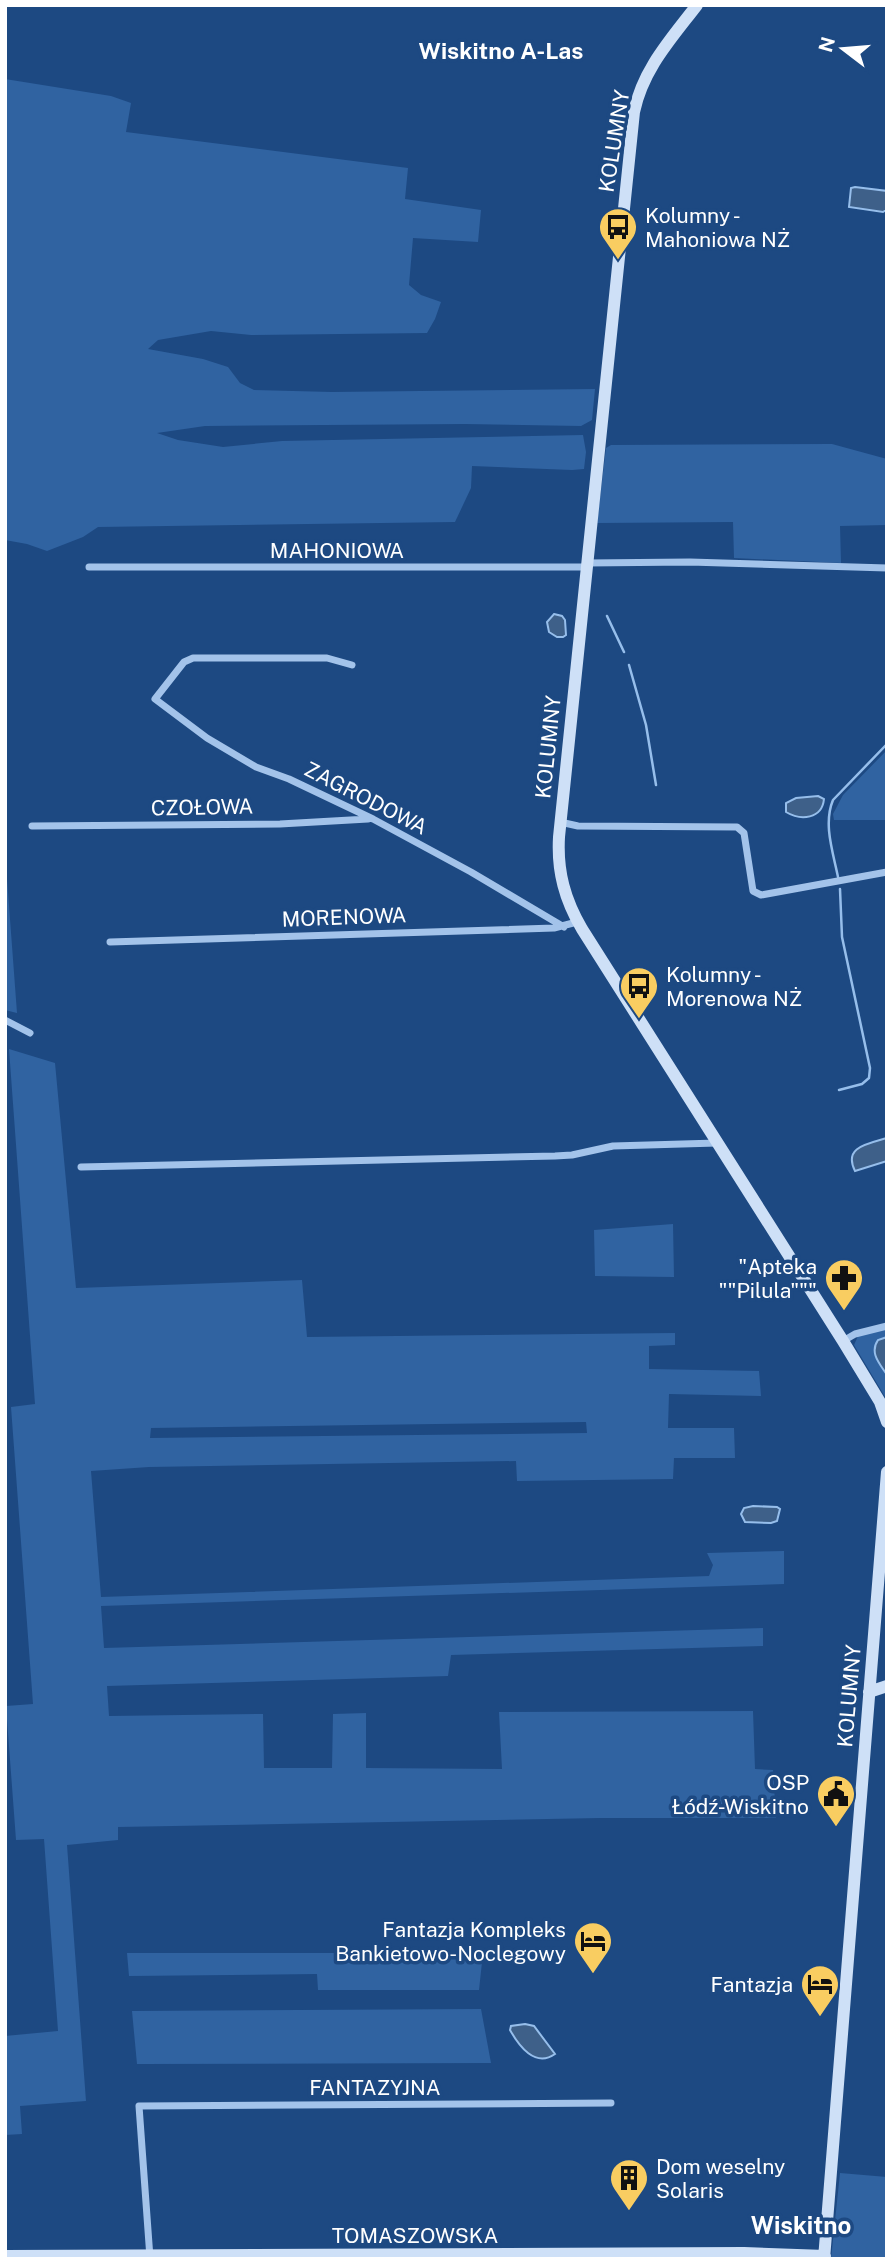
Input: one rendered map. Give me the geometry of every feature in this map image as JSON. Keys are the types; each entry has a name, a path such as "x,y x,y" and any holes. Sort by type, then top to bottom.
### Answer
{"street":[{"name":"KOLUMNY","path":"697,5 648,71 636,102 560,822 559,868 566,897 577,922 843,1341 880,1402 887,1422"},
{"name":"MAHONIOWA","path":"89,567 586,565 691,562 887,568"},
{"name":"ZAGRODOWA","path":"352,665 327,658 192,658 184,662 155,699 207,738 256,767 289,779 373,819 471,872 564,927"},
{"name":"CZOŁOWA","path":"32,826 280,824 373,819"},
{"path":"560,822 578,826 737,827 744,833 750,880 757,895 887,872"},
{"name":"MORENOWA","path":"110,942 564,927 577,922"},
{"path":"5,1020 30,1033"},
{"path":"81,1167 555,1156 613,1146 717,1143"},
{"path":"843,1341 887,1326"},
{"name":"KOLUMNY","path":"824,2257 887,1472"},
{"path":"869,1692 887,1686"},
{"name":"FANTAZYJNA","path":"149,2257 139,2106 611,2103"},
{"name":"TOMASZOWSKA","path":"5,2256 744,2253 824,2257"}],"shaded area":[{"path":"5,79 111,96 131,103 126,132 408,168 405,199 481,210 478,242 413,238 409,285 421,295 441,302 427,333 251,335 211,331 158,340 148,349 203,359 228,367 240,383 254,390 332,392 595,389 592,420 581,426 205,426 157,433 178,440 223,447 282,441 583,435 586,452 584,469 472,466 471,488 455,522 98,527 83,537 47,551 5,540"},
{"path":"851,188 887,191 886,210 883,212 849,207"},
{"path":"832,444 887,459 887,525 840,526 841,563 734,558 733,522 597,523 606,448 611,445"},
{"path":"554,614 565,620 566,635 563,637 549,632 547,622"},
{"path":"887,750 887,820 834,820 833,814 843,795"},
{"path":"818,796 824,799 815,814 798,817 786,812 786,803 796,798"},
{"path":"5,852 17,1013 5,1010"},
{"path":"9,1049 55,1063 76,1288 302,1280 307,1337 675,1333 675,1345 649,1346 649,1369 759,1371 761,1396 669,1394 668,1428 734,1428 735,1458 674,1458 673,1479 517,1481 516,1461 149,1467 91,1471 101,1597 709,1576 713,1565 707,1553 784,1551 784,1584 101,1606 104,1648 763,1628 763,1646 451,1655 448,1676 107,1686 109,1716 263,1714 264,1768 332,1768 333,1714 366,1713 366,1768 502,1769 499,1712 753,1711 755,1769 773,1770 776,1818 600,1818 118,1827 118,1840 67,1845 86,2101 20,2106 22,2134 5,2135 5,2036 58,2031 44,1839 16,1840 6,1706 33,1704 11,1407 35,1404","holes":["586,1422 587,1433 150,1438 151,1428"]},
{"path":"887,1138 887,1161 855,1171 852,1157 855,1152 865,1145"},
{"path":"673,1224 674,1277 595,1276 594,1230"},
{"path":"887,1329 887,1400 854,1345 858,1336"},
{"path":"887,1337 887,1375 876,1358 875,1349 878,1340"},
{"path":"777,1507 780,1509 777,1521 745,1522 741,1514 744,1508"},
{"path":"127,1953 483,1953 479,1990 318,1990 317,1974 129,1976"},
{"path":"481,2009 491,2063 137,2064 132,2011"},
{"path":"511,2026 534,2026 555,2054 548,2058 534,2057 523,2048 510,2030"},
{"path":"840,2173 887,2177 887,2259 831,2259"}],"waterway":[{"path":"607,616 624,652"},
{"path":"629,665 646,725 656,785"},
{"path":"838,877 829,828 833,800 887,744"},
{"path":"839,1090 862,1084 869,1078 870,1068 842,937 840,889"}],"place":[{"name":"Kolumny - Mahoniowa NŻ","path":"618,261"},
{"name":"Kolumny - Morenowa NŻ","path":"639,1020"},
{"name":"\"Apteka \"\"Pilula\"\"\"","path":"844,1312"},
{"name":"OSP Łódź-Wiskitno","path":"836,1828"},
{"name":"Fantazja Kompleks Bankietowo-Noclegowy","path":"593,1975"},
{"name":"Fantazja","path":"820,2018"},
{"name":"Dom weselny Solaris","path":"629,2212"}],"district":[{"name":"Wiskitno A-Las","path":"501,50"},
{"name":"Wiskitno","path":"801,2225"}]}
